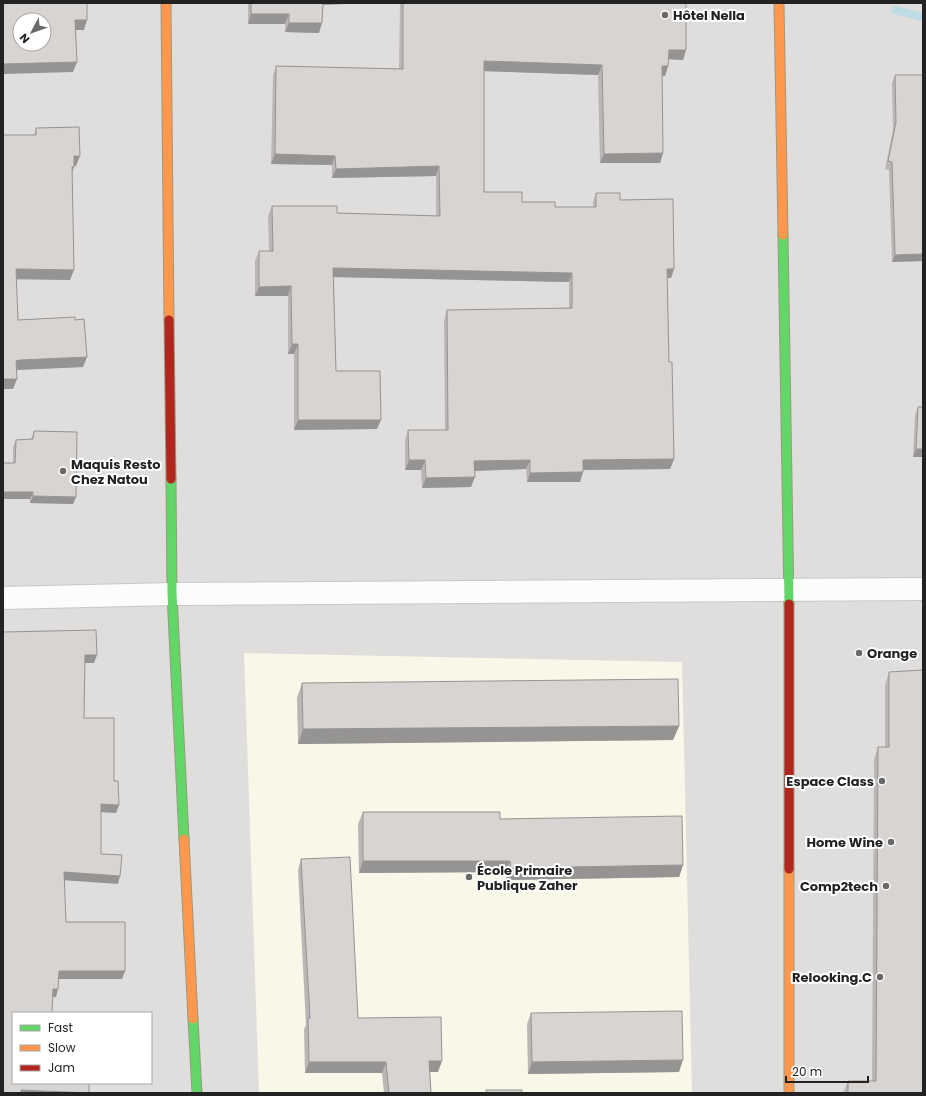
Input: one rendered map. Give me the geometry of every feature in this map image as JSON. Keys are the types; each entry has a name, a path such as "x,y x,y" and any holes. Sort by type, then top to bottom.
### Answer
{"street":[{"path":"166,3 172,594 197,1093"},
{"path":"779,3 789,589 789,1093"},
{"path":"3,598 172,594 923,589"}],"shaded area":[{"path":"3,3 923,3 923,1093 3,1093"},
{"name":"École Primaire Publique Zaher","path":"244,653 682,662 692,1093 259,1093"}],"building":[{"path":"3,3 87,3 87,20 75,20 77,62 3,64"},
{"path":"251,3 323,3 322,23 289,23 289,14 251,14"},
{"path":"403,3 686,3 686,50 669,50 668,66 662,66 663,153 604,154 602,65 484,61 484,192 522,192 522,202 555,202 555,207 596,207 596,193 620,193 620,200 673,199 674,269 667,269 669,362 672,362 674,459 583,460 583,472 530,473 530,460 474,461 475,477 426,478 425,460 409,460 408,430 448,430 447,310 572,308 572,273 333,268 336,371 380,371 381,420 298,420 298,344 292,344 291,286 259,287 259,251 273,251 272,206 337,206 337,213 440,216 439,166 336,169 335,156 275,154 276,66 403,69"},
{"path":"895,75 923,75 923,254 895,255 892,162 888,161 896,122"},
{"path":"79,127 80,156 74,156 74,167 72,167 74,270 16,269 18,320 75,317 75,320 84,319 87,357 16,361 17,379 3,379 3,135 36,135 36,128"},
{"path":"918,407 923,407 923,449 916,449"},
{"path":"34,431 77,432 76,497 33,496 33,492 3,492 3,463 15,463 16,440 33,439"},
{"path":"96,630 97,655 85,655 84,718 114,718 114,781 118,781 119,805 101,804 101,854 122,855 120,876 64,872 66,922 125,922 125,971 59,971 58,989 53,989 52,1012 12,1012 12,1084 89,1084 89,1093 21,1090 21,1093 3,1093 3,632"},
{"path":"923,670 923,1093 848,1093 848,1081 876,1081 878,747 889,747 889,672"},
{"path":"678,679 679,726 303,729 302,683"},
{"path":"363,812 500,812 500,819 682,816 683,865 511,868 510,861 363,861"},
{"path":"350,857 358,1018 441,1017 442,1061 429,1061 431,1093 389,1093 386,1062 309,1062 308,1018 310,1018 301,859"},
{"path":"682,1011 683,1060 532,1062 531,1013"},
{"path":"486,1090 522,1090 522,1093 486,1093"}],"waterway":[{"path":"895,10 923,17"}],"traffic: fast":[{"path":"783,235 789,604"},
{"path":"171,479 172,594 184,839"},
{"path":"193,1019 197,1093"}],"traffic: slow":[{"path":"166,3 169,320"},
{"path":"779,3 783,235"},
{"path":"184,839 193,1019"},
{"path":"789,869 789,1093"}],"traffic: jam":[{"path":"169,320 171,479"},
{"path":"789,604 789,869"}],"place":[{"name":"Hôtel Nella","path":"665,15"},
{"name":"Maquis Resto Chez Natou","path":"63,471"},
{"name":"Orange","path":"859,653"},
{"name":"Espace Class","path":"882,781"},
{"name":"Home Wine","path":"891,842"},
{"name":"École Primaire Publique Zaher","path":"469,877"},
{"name":"Comp2tech","path":"886,886"},
{"name":"Relooking.C","path":"880,977"}]}
